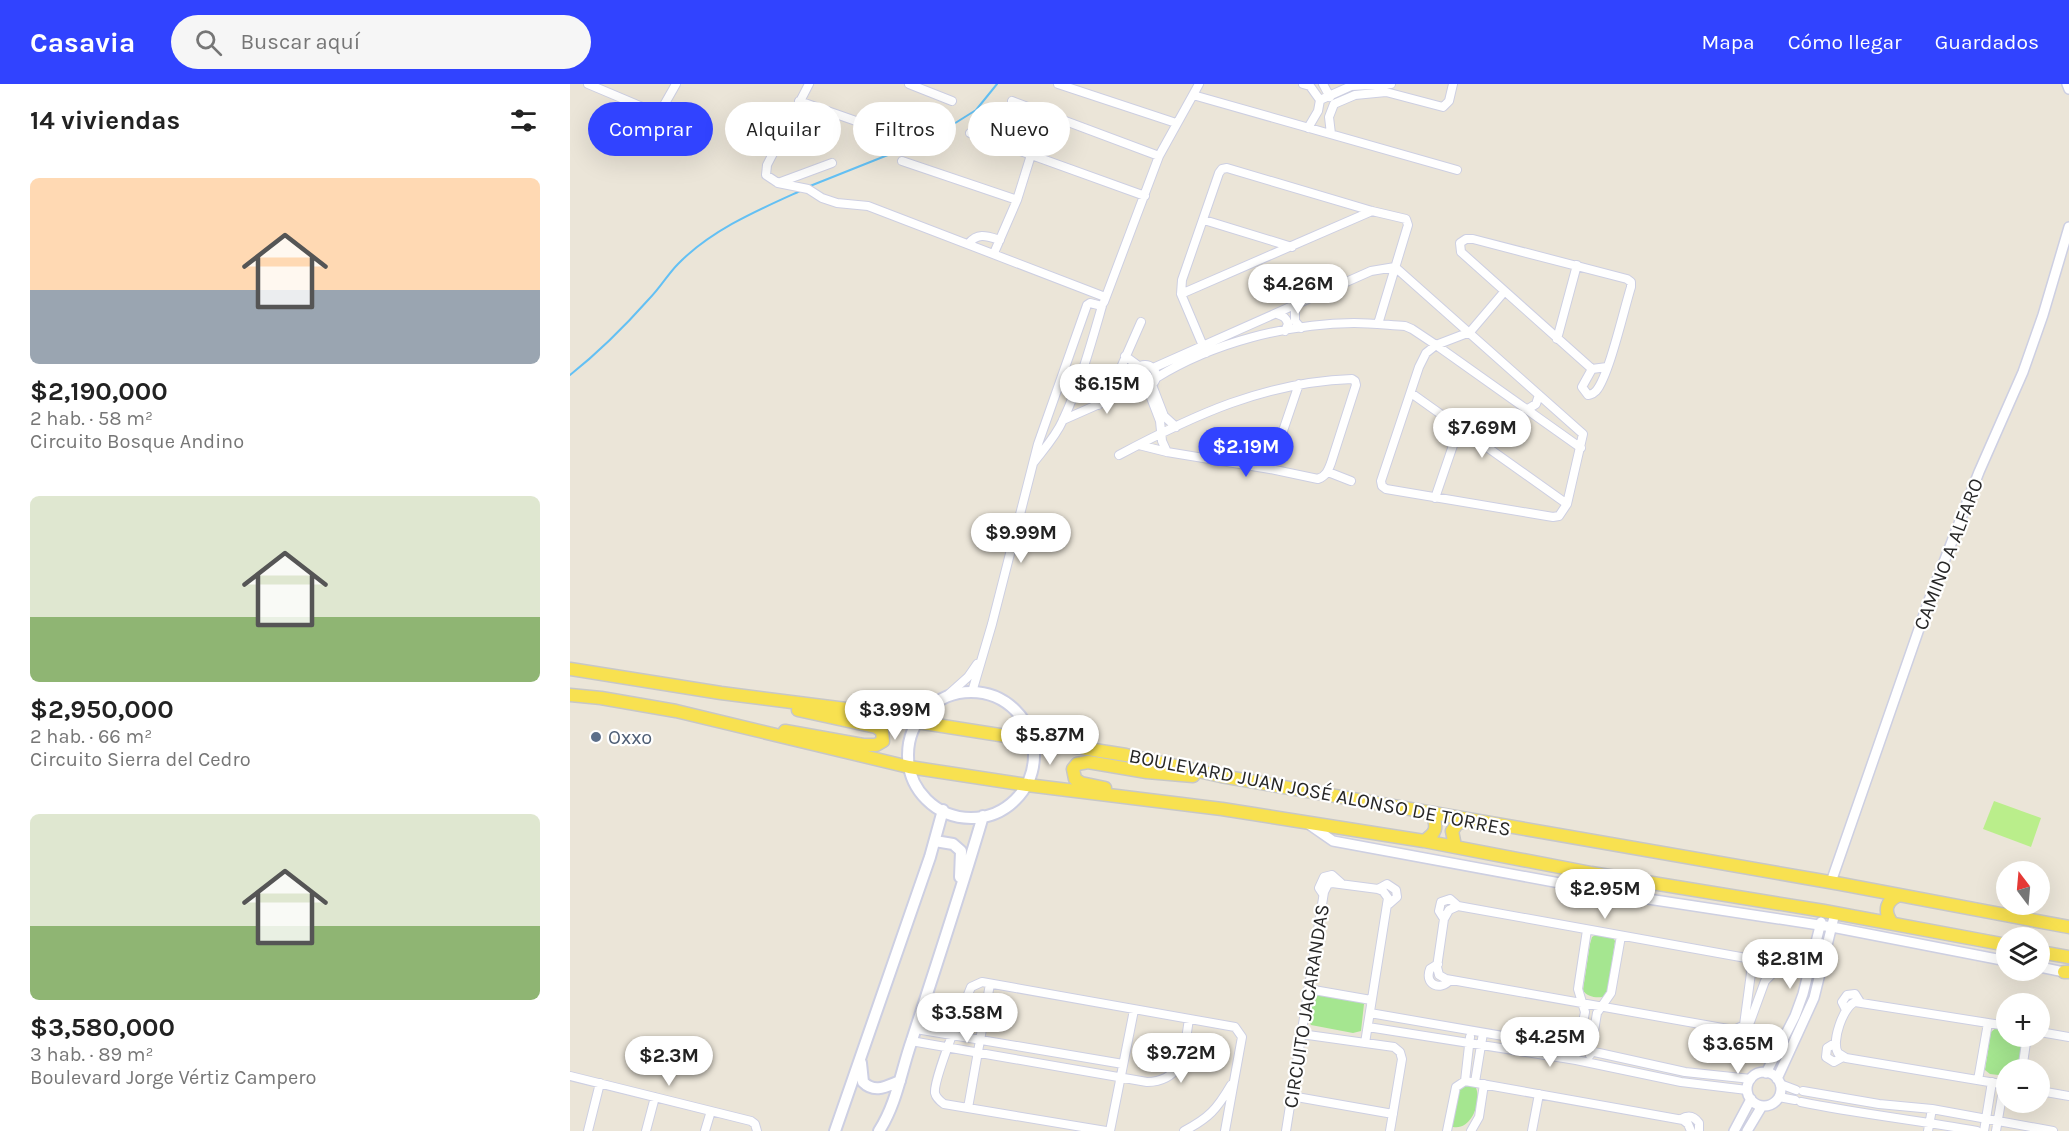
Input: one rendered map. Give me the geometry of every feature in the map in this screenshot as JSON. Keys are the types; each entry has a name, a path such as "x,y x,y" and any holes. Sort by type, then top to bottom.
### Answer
{"main road":[{"name":"BOULEVARD JUAN JOSÉ ALONSO DE TORRES","path":"570,669 854,710 1126,755 1221,776 1831,882 2069,927"},
{"path":"972,692 998,699 1010,707 1028,728 1033,741 1036,764 1027,785 1010,805 983,816 961,816 943,810 923,794 909,767 909,745 917,722 930,705 949,694 972,692"},
{"name":"BOULEVARD JUAN JOSÉ ALONSO DE TORRES","path":"570,695 676,711 909,767 1455,846 1591,873 1830,912 1996,943"},
{"path":"742,727 805,734 863,745 876,745 883,741 882,731 876,727 776,705 749,696"},
{"path":"1165,803 1081,783 1076,779 1073,769 1081,762 1088,762 1164,774 1221,776"},
{"path":"835,1131 935,841 943,810"},
{"path":"1424,841 1436,828 1432,814"},
{"path":"879,1131 889,1114 900,1081 911,1041 957,907 983,816"},
{"path":"1455,846 1452,831 1457,824 1466,820"},
{"path":"935,841 953,844 961,851 957,907"},
{"path":"1591,873 1635,897"},
{"path":"1892,923 1887,916 1886,908 1889,902 1900,895"},
{"path":"2050,954 2069,957"},
{"path":"861,1053 861,1077 866,1086 877,1089 900,1081"}],"street":[{"path":"588,84 631,102"},
{"path":"666,102 676,84"},
{"path":"808,84 767,165 765,175 778,183 808,189 822,198 837,203 868,206 1105,297"},
{"path":"909,84 952,101"},
{"path":"1058,84 1176,123"},
{"path":"1303,84 1310,86 1320,100 1318,111 1308,128"},
{"path":"1323,84 1334,104"},
{"path":"1320,100 1351,86 1393,84 1398,96"},
{"path":"1331,134 1329,117 1334,104 1356,94 1386,92 1443,107 1449,101 1453,84"},
{"path":"2067,84 2069,89"},
{"path":"1034,462 1063,420 1080,377 1105,297 1159,156 1193,95 1196,85"},
{"path":"1193,95 1457,170"},
{"path":"799,100 853,120"},
{"path":"1012,100 1159,156"},
{"path":"994,253 1017,200 1031,156"},
{"path":"1034,156 1145,196"},
{"path":"902,161 1017,200"},
{"path":"778,183 832,164"},
{"path":"1204,349 1181,294 1182,280 1219,173 1222,169 1227,168 1408,221 1378,324"},
{"path":"1181,294 1372,211"},
{"path":"1203,220 1292,247"},
{"name":"CAMINO A ALFARO","path":"1831,882 1928,603 1978,472 2023,372 2043,315 2069,227"},
{"path":"968,244 978,235 1000,240"},
{"path":"1592,369 1582,387 1587,395 1594,394 1597,390 1607,367 1631,282 1577,265 1473,239 1466,239 1460,243 1461,252 1592,369 1607,367"},
{"path":"1557,339 1577,265"},
{"path":"1063,420 1149,384 1204,349 1277,314 1371,271 1395,267"},
{"path":"1395,267 1470,332 1583,434 1567,504 1559,516 1553,518 1386,489 1382,486 1426,353 1436,345 1470,332 1504,292"},
{"path":"972,692 992,624 1038,444 1085,309 1090,303 1102,306"},
{"path":"1295,306 1295,321 1301,328"},
{"path":"1277,314 1287,320 1285,331"},
{"path":"1115,381 1141,322"},
{"path":"1125,356 1140,367 1153,368 1204,349 1301,328 1356,323 1412,329 1581,448"},
{"path":"1080,377 1095,386 1135,375 1140,367"},
{"path":"1153,368 1149,384 1167,452"},
{"path":"1135,375 1137,383 1149,384"},
{"path":"1119,455 1139,445 1161,435 1176,427 1243,398 1299,384 1331,380 1352,379 1355,381 1356,385 1328,472 1318,479 1139,445"},
{"path":"1149,384 1164,416 1176,427"},
{"path":"1270,469 1299,384"},
{"path":"1095,386 1098,405"},
{"path":"1411,393 1567,504"},
{"path":"1528,409 1536,404 1539,395"},
{"path":"1435,498 1459,428"},
{"path":"1328,472 1351,482"},
{"path":"949,694 968,677 981,658"},
{"path":"1307,823 1333,841 1635,897 1832,927 1996,959"},
{"name":"CIRCUITO JACARANDAS","path":"1286,1131 1324,894 1328,884 1341,883 1378,889 1387,894 1389,904 1368,1027"},
{"path":"1744,1025 1751,973 1750,962 1746,958 1458,906 1450,908 1444,919 1438,964 1439,975 1450,980 1730,1030 1738,1029 1750,1022 1765,981 1775,971 1772,962 1765,957 1750,962"},
{"path":"1766,1073 1795,1016 1803,994 1820,926 1830,912"},
{"path":"1747,1131 1762,1106 1772,1104 1779,1097 1779,1081 1814,998 1832,927 1830,912"},
{"path":"1576,1060 1585,1012 1578,989 1587,930"},
{"path":"1588,1063 1597,1013 1611,993 1621,936"},
{"path":"2050,969 2067,972"},
{"path":"1106,1131 944,1104 938,1100 935,1090 948,1047 974,984 982,982 1235,1027 1242,1036 1224,1131"},
{"path":"968,1108 990,984"},
{"path":"1308,989 1371,1000"},
{"path":"1996,1024 1860,1002 1852,1003 1846,1010 1835,1043 1836,1050 1843,1057 1996,1083"},
{"path":"1110,1131 1134,1010"},
{"path":"1370,1013 1590,1051 1685,1072 1751,1078 1766,1073 1799,1090 1879,1104 1932,1109 2053,1131"},
{"path":"911,1041 1146,1082 1159,1082 1171,1077 1181,1058 1189,1019"},
{"path":"1399,1032 1401,1019"},
{"path":"1417,1035 1420,1022"},
{"path":"1978,1080 1988,1023"},
{"path":"1365,1043 1368,1027 1469,1042 1576,1060 1749,1095 1762,1106"},
{"path":"916,1029 1124,1064"},
{"path":"1465,1081 1470,1031"},
{"path":"1474,1082 1483,1033"},
{"path":"1301,1034 1394,1047 1402,1055 1390,1131"},
{"path":"2050,1034 2069,1037"},
{"path":"570,1076 751,1121 755,1124 757,1131"},
{"path":"1184,1131 1208,1117 1219,1106 1234,1078"},
{"path":"1734,1131 1749,1095 1751,1078"},
{"path":"1447,1131 1456,1087 1465,1081 1681,1119 1689,1124 1691,1131"},
{"path":"1983,1131 1992,1082"},
{"path":"588,1131 600,1083"},
{"path":"1471,1131 1479,1117 1484,1084"},
{"path":"2050,1093 2069,1096"},
{"path":"1532,1131 1539,1094"},
{"path":"1292,1096 1393,1114"},
{"path":"646,1131 655,1097"},
{"path":"1779,1097 1929,1127 1977,1131"},
{"path":"1929,1127 1932,1109"},
{"path":"705,1131 711,1111"},
{"path":"1941,1128 1944,1111"},
{"path":"1996,1131 2000,1113"},
{"path":"1681,1119 1693,1117 1699,1123 1699,1131"}],"green space":[{"path":"1994,801 2041,818 2031,847 1983,829"},
{"path":"1597,934 1613,938 1615,941 1606,996 1593,997 1583,990 1590,944 1592,937"},
{"path":"1316,994 1364,1004 1361,1031 1353,1033 1311,1025 1308,1018 1309,1009 1311,1000"},
{"path":"1996,1028 1996,1047 2022,1047 2020,1059 1996,1059 1996,1075 1985,1070 1991,1032"},
{"path":"1462,1084 1475,1086 1477,1106 1466,1124 1453,1127 1458,1090"}],"waterway":[{"path":"810,186 933,137 976,110 997,84"},
{"path":"570,375 621,329 653,295 674,268 691,252 736,222 800,191"}],"place":[{"name":"Oxxo","path":"596,737"}]}
